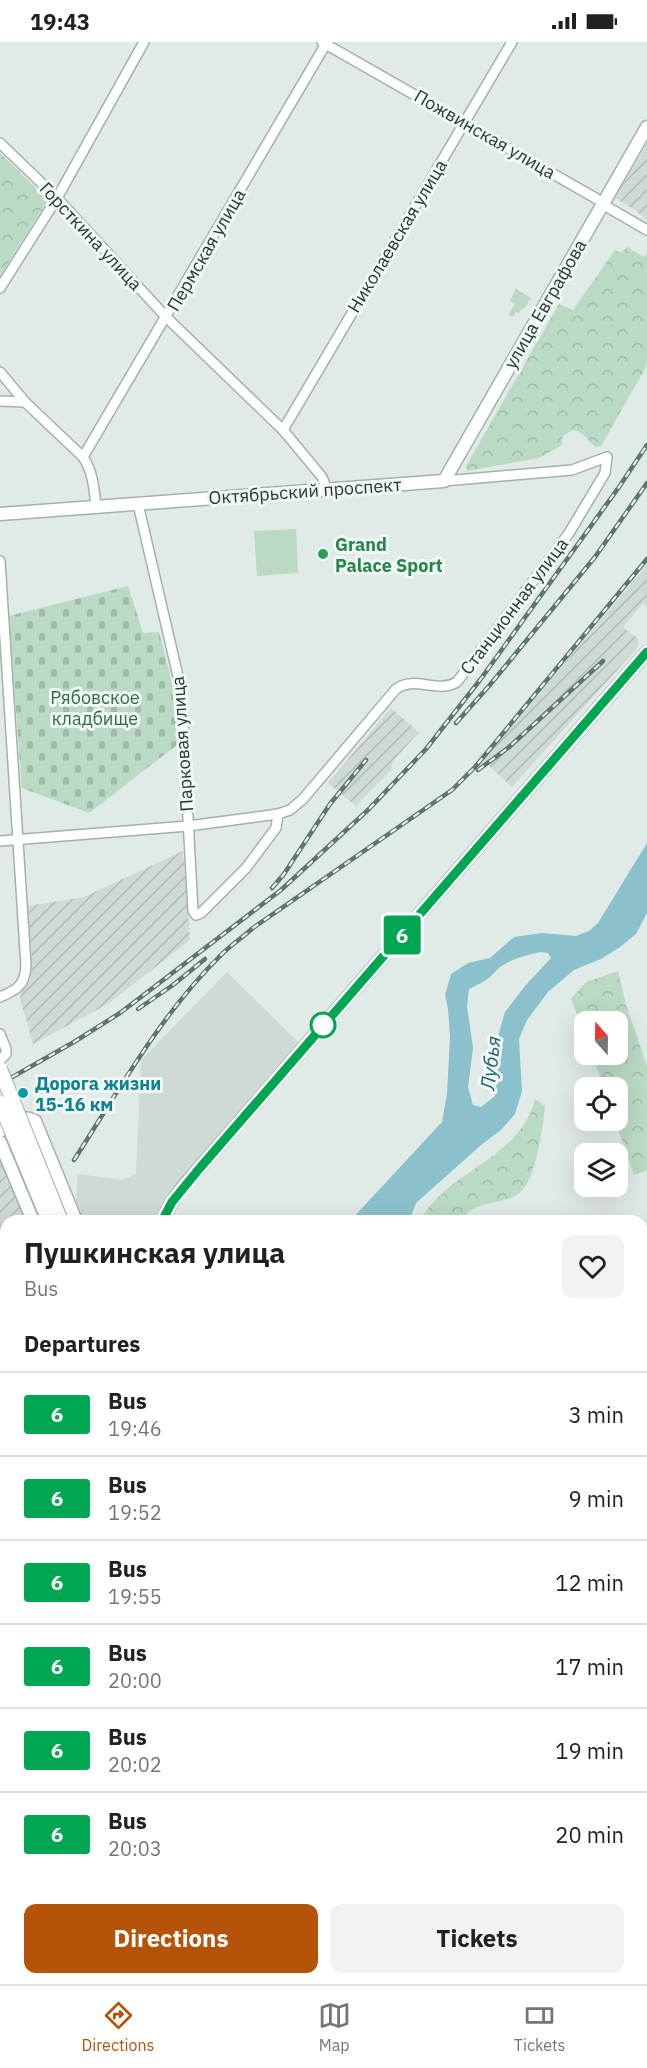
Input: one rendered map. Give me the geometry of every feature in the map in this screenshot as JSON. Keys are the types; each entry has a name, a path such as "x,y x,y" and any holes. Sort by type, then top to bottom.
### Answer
{"main road":[{"path":"0,1069 59,1215"},
{"path":"0,1103 47,1215"}],"street":[{"path":"0,288 57,198 144,42"},
{"name":"Николаевская улица","path":"283,430 512,42"},
{"name":"Пожвинская улица","path":"324,43 466,122 647,230"},
{"name":"Пермская улица","path":"83,456 324,43"},
{"name":"улица Евграфова","path":"444,481 647,127"},
{"name":"Горсткина улица","path":"0,142 57,198 166,317 283,430 322,477 327,489"},
{"path":"0,372 25,402 83,456 93,477 96,507"},
{"path":"0,401 25,402"},
{"name":"Октябрьский проспект","path":"0,514 572,470 607,457"},
{"name":"Станционная улица","path":"278,814 290,810 303,799 402,684 409,682 442,687 457,682 569,533 605,473 607,457"},
{"name":"Парковая улица","path":"138,504 181,689 193,911 196,915 201,913 246,868 276,828 278,814"},
{"path":"0,561 4,679 19,840 25,977 20,987 2,996"},
{"path":"165,1215 172,1202 199,1169 647,652"},
{"path":"0,841 188,826 278,814"},
{"path":"0,1034 6,1049 6,1054 0,1060"},
{"path":"0,1131 4,1125 21,1118 35,1121 74,1215"},
{"path":"0,1142 30,1215"}],"shaded area":[{"path":"647,144 647,220 615,198"},
{"path":"647,565 647,607 643,603 623,627 638,639 638,647 512,787 483,760"},
{"path":"391,708 419,732 393,761 391,770 356,806 328,783"},
{"path":"183,851 190,940 108,1004 33,1044 20,999 21,992 31,979 28,906 84,897"},
{"path":"227,972 307,1051 163,1215 82,1215 76,1201 78,1174 122,1180 136,1174 141,1060"},
{"path":"0,1159 23,1215 0,1215"}],"green space":[{"path":"0,153 48,200 0,276"},
{"path":"627,247 644,257 647,253 646,367 601,446 595,447 580,432 572,431 562,438 562,445 539,458 467,471 466,466 559,304 573,310 615,250 621,253"},
{"path":"516,289 531,298 524,309 522,308 519,313 516,312 513,317 508,315 515,304 510,301"},
{"path":"296,529 298,573 257,576 254,531"},
{"name":"Рябовское кладбище","path":"128,586 143,633 159,632 174,690 177,745 89,813 22,788 9,616"},
{"path":"618,971 626,1005 647,1066 647,1170 634,1175 628,1158 628,1143 623,1143 619,1131 628,1131 628,1077 600,1077 596,1065 628,1065 628,1011 576,1011 571,999 586,982"},
{"path":"535,1099 545,1106 534,1166 530,1178 518,1194 505,1200 485,1204 473,1209 467,1215 424,1215 432,1203 448,1189 499,1151 515,1136 527,1120"}],"water":[{"path":"647,843 647,913 636,934 601,959 574,970 548,992 527,1020 519,1039 522,1091 515,1114 501,1130 416,1203 411,1215 356,1215 442,1122 447,1094 450,1036 445,995 451,974 468,963 490,958 514,937 542,933 576,936 589,931 598,923","holes":["540,952 548,953 551,958 505,1012 499,1033 495,1096 481,1107 473,1105 468,1087 473,1048 467,1006 469,989 488,979 500,967 519,958"]}],"railway":[{"path":"0,1084 120,1013 281,890 369,809 426,749 480,680 647,445"},
{"path":"456,723 595,557 647,483"},
{"path":"74,1160 160,1027 199,978 221,955 253,928 452,790 475,767 647,559"},
{"path":"478,770 508,748 603,661"},
{"path":"272,888 284,874 330,804 366,760"},
{"path":"138,1009 205,959"}],"bus line":[{"name":"6","path":"165,1215 183,1187 647,652"}],"place":[{"name":"Grand Palace Sport","path":"323,554"},
{"name":"Дорога жизни 15-16 км","path":"23,1093"}],"water label":[{"name":"Лубья","path":"490,1063"}]}
